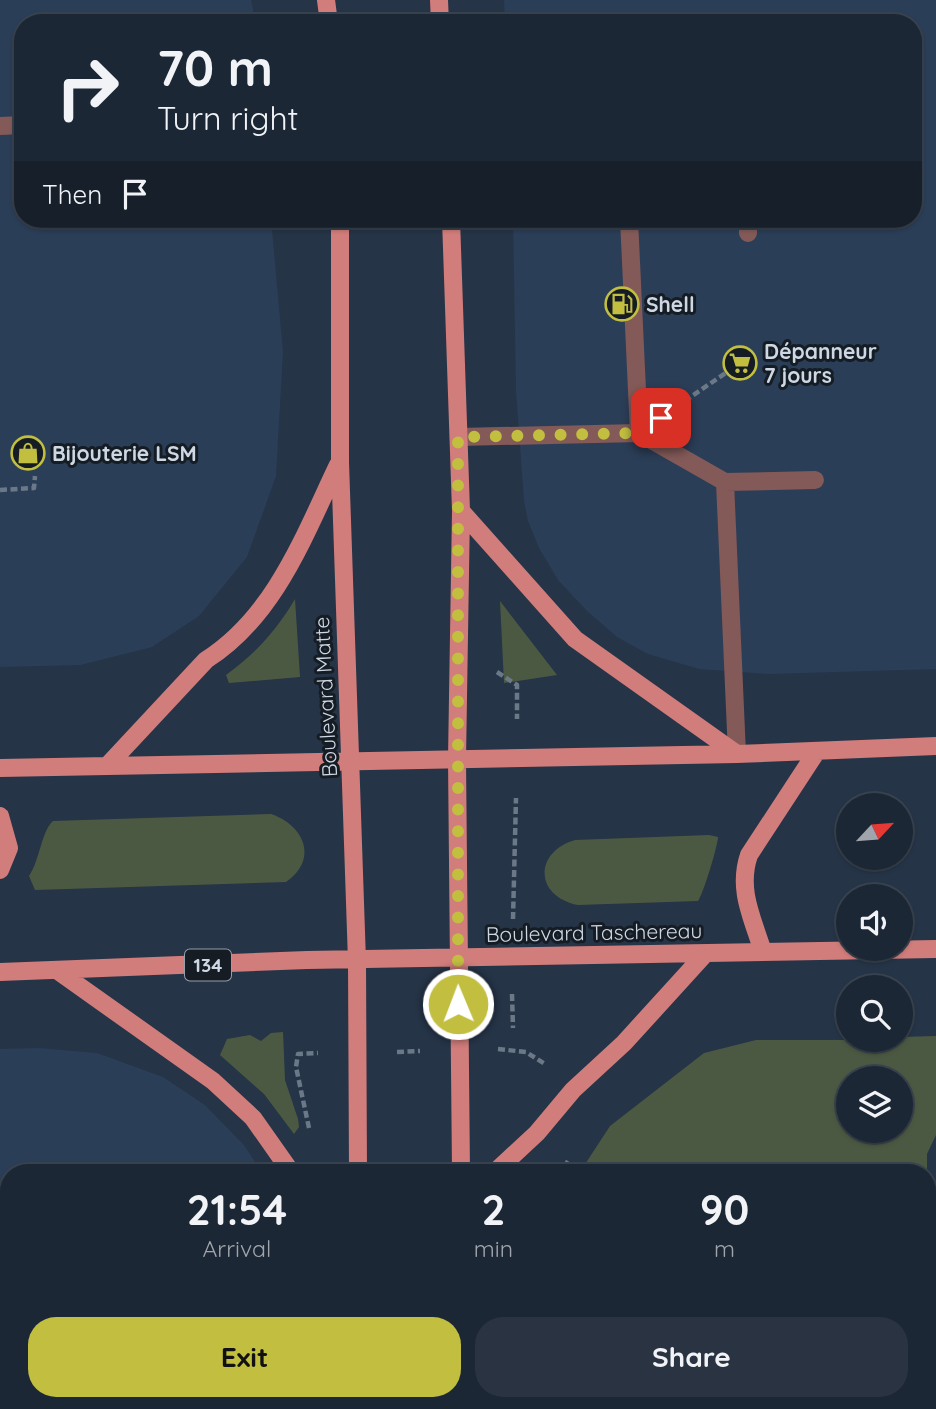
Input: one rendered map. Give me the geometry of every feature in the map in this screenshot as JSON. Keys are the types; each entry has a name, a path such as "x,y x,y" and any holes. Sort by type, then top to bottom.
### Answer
{"main road":[{"name":"Boulevard Matte","path":"340,228 340,461 344,641 351,761 357,961 358,1164"},
{"path":"451,228 461,511 457,760 461,1164"},
{"path":"109,765 206,660 238,634 267,602 286,572 340,461"},
{"path":"461,511 575,639 737,754"},
{"path":"0,768 737,754 936,746"},
{"path":"763,953 743,883 745,868 749,855 817,751"},
{"path":"0,816 9,848 0,870"},
{"name":"Boulevard Taschereau","path":"0,972 307,960 936,949"},
{"path":"504,1164 537,1133 573,1090 624,1043 705,954"},
{"path":"58,971 213,1081 235,1100 271,1140 286,1164"}],"lane":[{"path":"629,228 639,433"},
{"path":"458,437 639,433 725,482 815,480"},
{"path":"725,482 737,754"}],"path":[{"path":"639,433 727,372"},
{"path":"0,490 34,488 35,476"},
{"path":"513,1028 517,685"},
{"path":"310,1138 296,1067 298,1054 512,1049 526,1052 552,1069"}],"shaded area":[{"path":"0,0 251,0 253,14 14,14 14,228 272,228 283,352 276,476 247,557 199,616 152,647 80,665 0,667"},
{"path":"504,0 936,0 936,669 769,674 699,669 648,654 617,637 587,611 558,580 539,548 528,521 524,501 516,391 513,228 922,228 922,14 505,14"},
{"path":"39,1048 97,1053 163,1077 205,1105 244,1145 256,1164 0,1164 0,1049"}],"green space":[{"path":"295,599 300,677 229,683 226,675 265,641"},
{"path":"500,601 557,675 504,683"},
{"path":"271,814 292,826 303,844 302,863 286,882 35,890 29,876 53,821"},
{"path":"709,835 718,837 707,880 698,901 578,905 553,893 547,884 546,863 562,846 575,840"},
{"path":"283,1032 285,1080 299,1127 294,1134 264,1094 220,1055 227,1039 250,1035 261,1041 271,1033"},
{"path":"936,1036 936,1135 927,1154 927,1164 585,1164 610,1126 704,1053 756,1040 836,1040 836,1052 913,1052 913,1037"}],"place":[{"name":"Shell","path":"622,304"},
{"name":"Dépanneur 7 jours","path":"740,363"},
{"name":"Bijouterie LSM","path":"28,453"}],"route":[{"path":"458,1004 457,760 461,511 458,437 639,433 661,418"}]}
